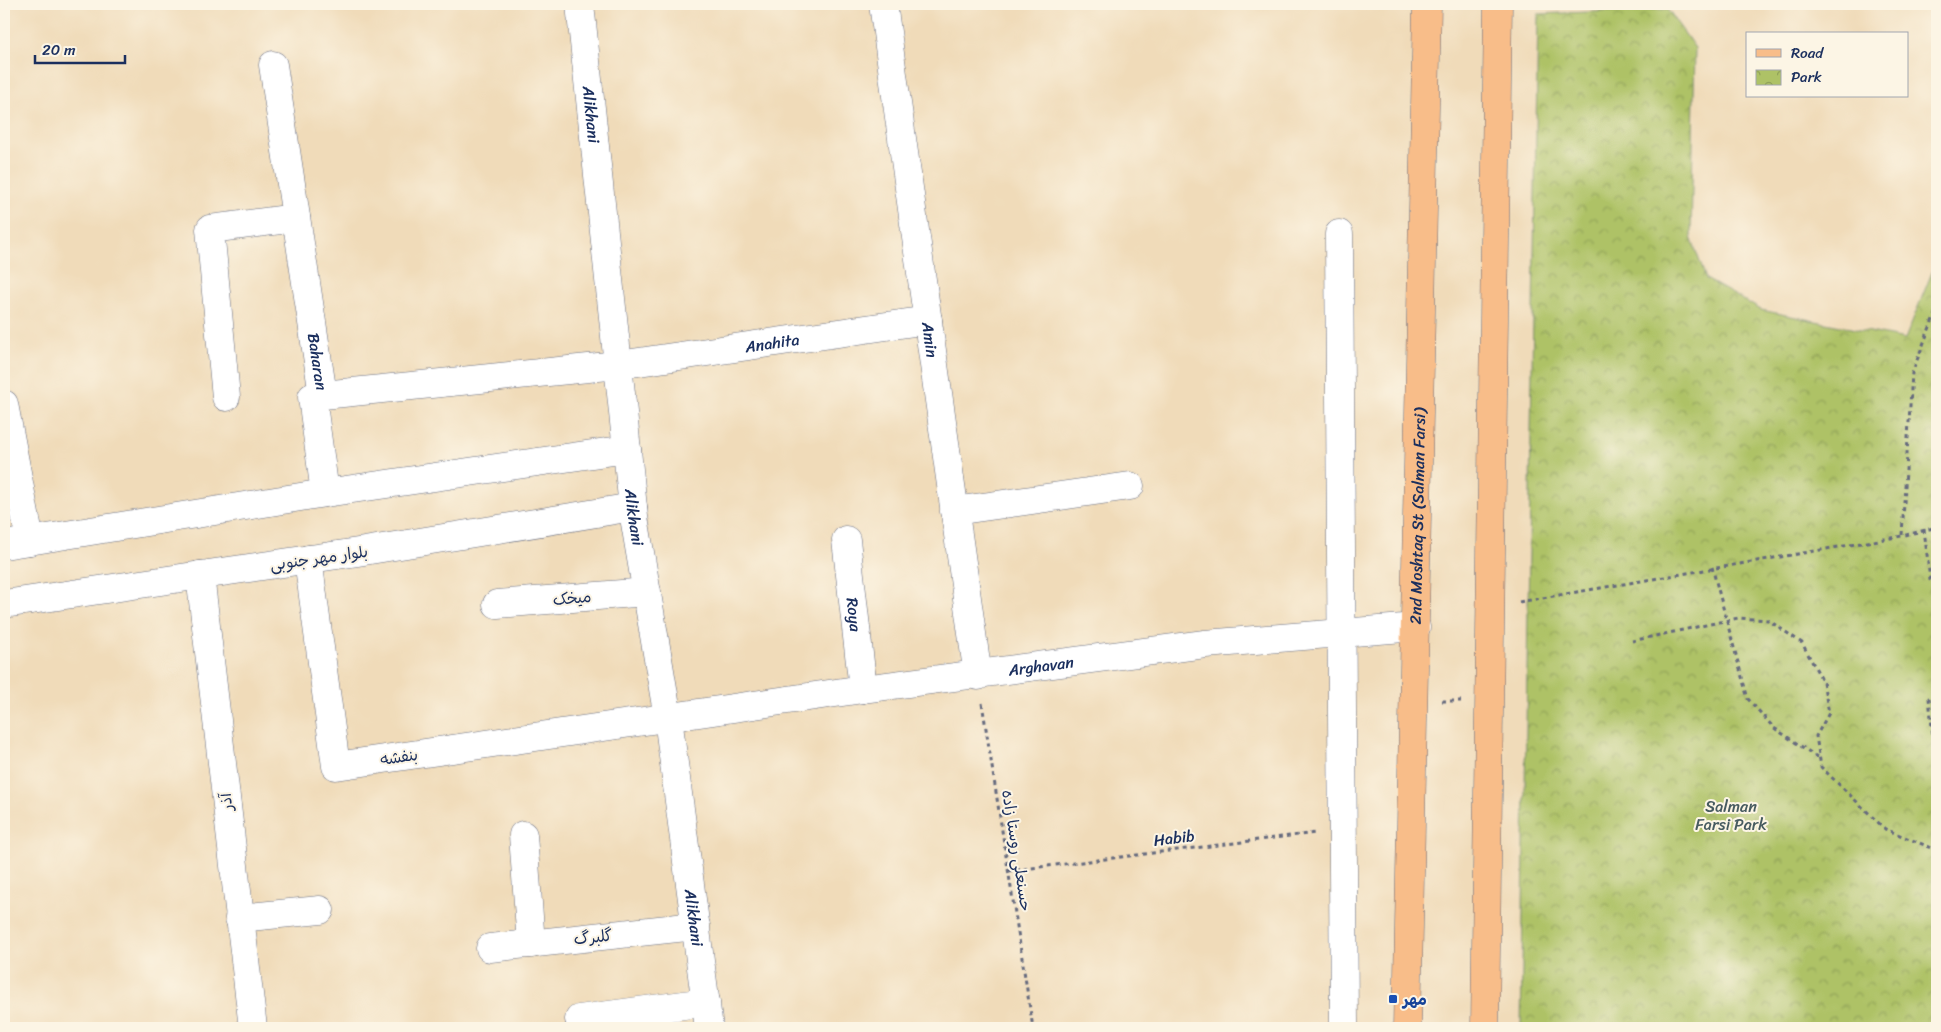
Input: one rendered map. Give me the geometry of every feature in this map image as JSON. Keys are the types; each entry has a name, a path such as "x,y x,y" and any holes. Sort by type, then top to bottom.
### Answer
{"main road":[{"path":"1485,1028 1498,4"},
{"name":"2nd Moshtaq St (Salman Farsi)","path":"1407,1028 1416,628 1425,6"}],"street":[{"name":"Alikhani","path":"580,4 633,507 668,718 708,1015"},
{"name":"Amin","path":"883,4 978,676"},
{"name":"Baharan","path":"273,65 323,395 618,365"},
{"path":"226,397 210,229 296,218"},
{"path":"1339,234 1344,1028"},
{"name":"Anahita","path":"618,365 928,320"},
{"path":"323,395 312,397 325,493"},
{"path":"4,404 17,543 325,493 627,449"},
{"path":"954,512 1130,486"},
{"name":"بلوار مهر جنوبی","path":"4,604 308,559 633,507"},
{"name":"Roya","path":"846,540 863,689"},
{"name":"بنفشه","path":"308,559 336,766 668,718"},
{"name":"آذر","path":"200,575 239,918 254,1028"},
{"name":"میخک","path":"497,604 647,592"},
{"name":"Arghavan","path":"668,718 863,689 978,676 1205,644 1416,628"},
{"path":"524,835 530,944"},
{"path":"239,918 320,910"},
{"name":"گلبرگ","path":"490,948 696,926"},
{"path":"579,1019 708,1015"}],"path":[{"path":"1902,536 1912,373 1937,308"},
{"path":"1489,607 1712,567 1902,536 1937,527"},
{"path":"1924,529 1930,580 1937,588"},
{"path":"1712,567 1748,699 1774,728 1820,759"},
{"path":"1632,641 1738,618 1768,620 1802,643 1822,682 1829,713 1816,736 1821,767 1885,829 1937,850"},
{"name":"حسنعلی روستا زاده","path":"978,676 1033,1028"},
{"path":"1937,696 1929,698 1937,776"},
{"name":"Habib","path":"1008,871 1343,830"}],"green space":[{"name":"Salman Farsi Park","path":"1667,9 1695,48 1691,237 1706,279 1761,310 1905,339 1937,260 1937,1028 1521,1028 1538,14"}],"place":[{"name":"مهر","path":"1393,999"}]}
